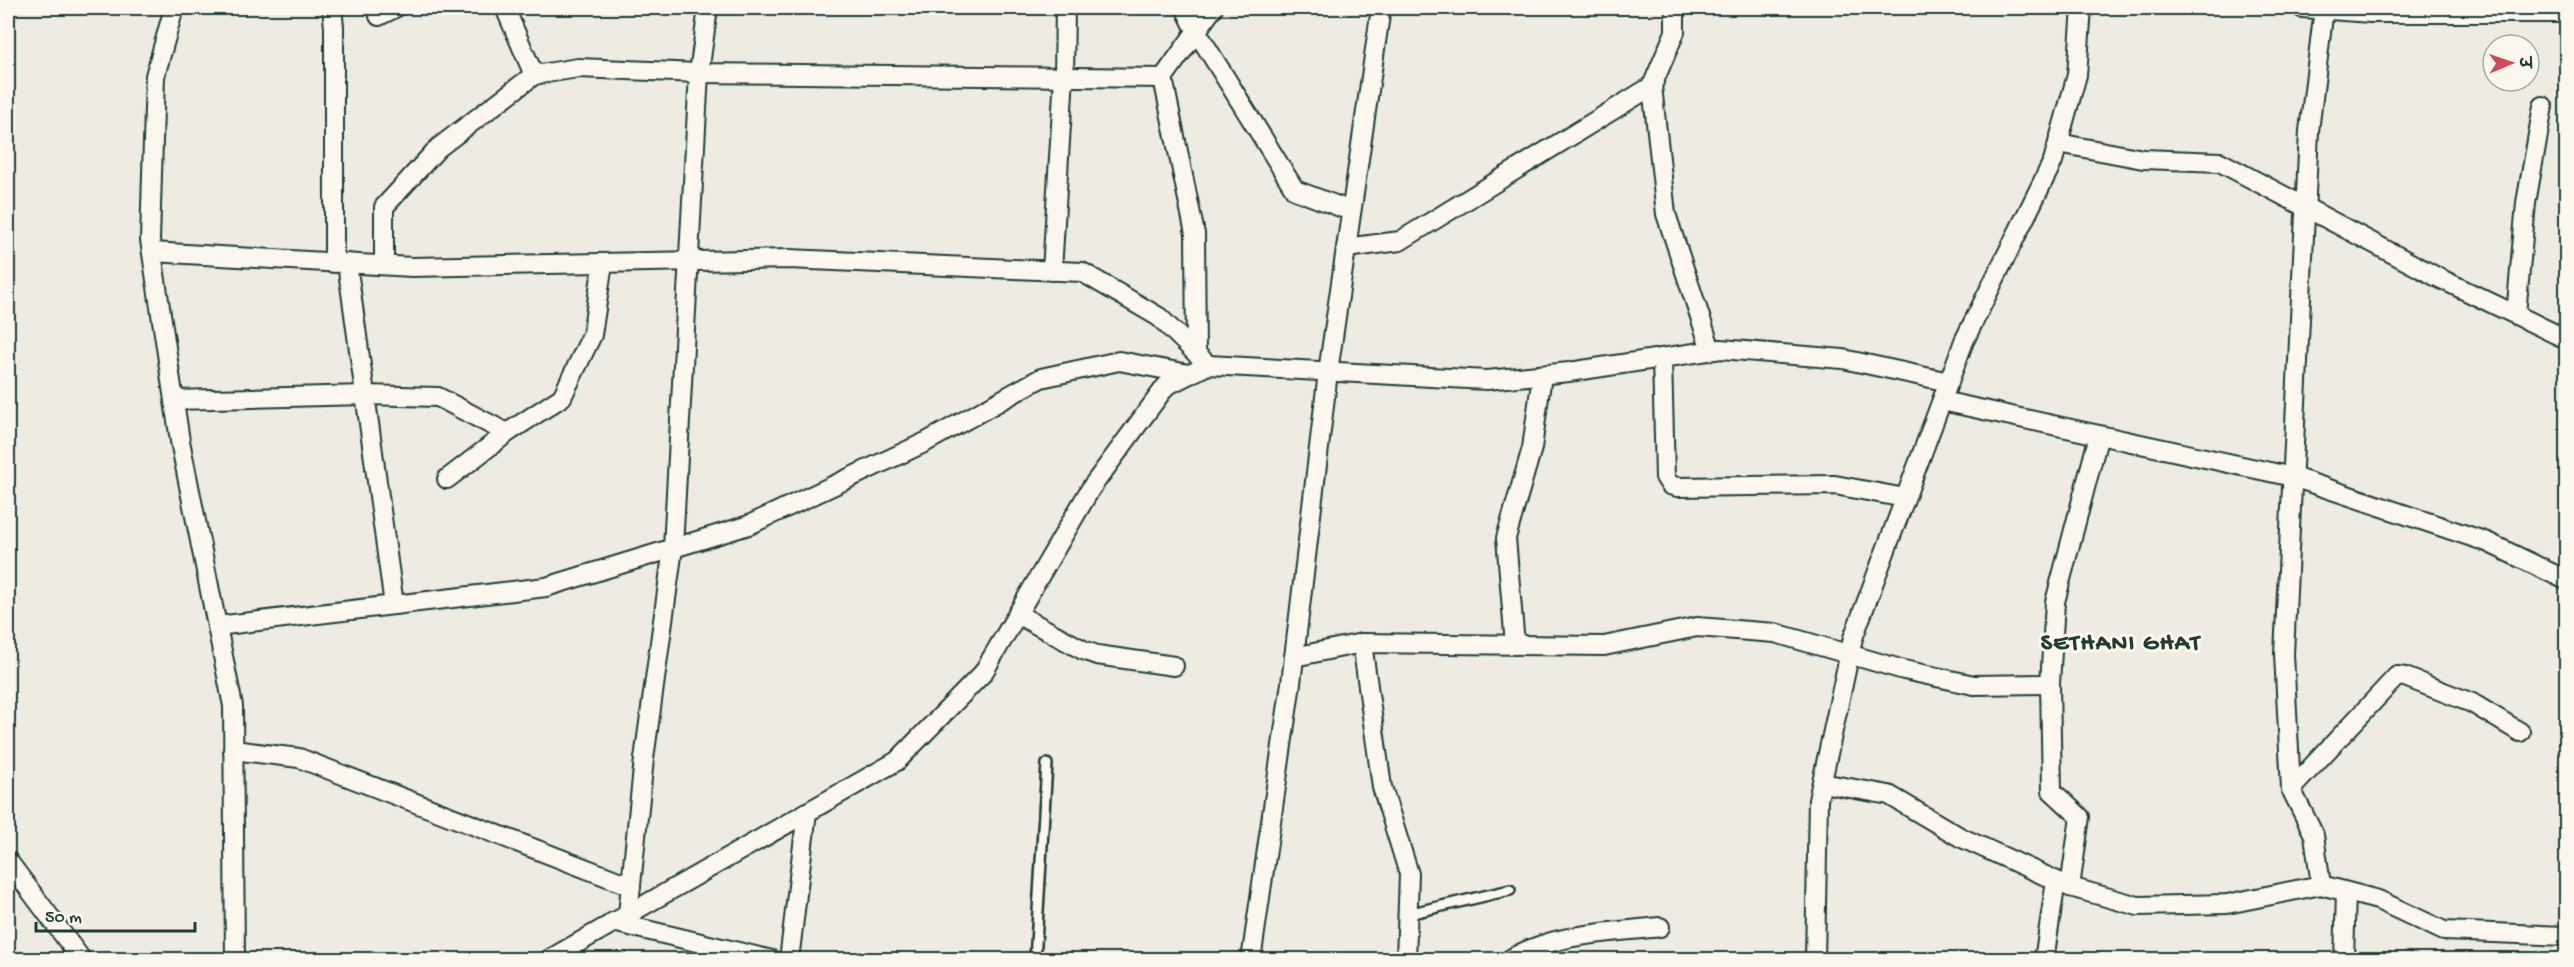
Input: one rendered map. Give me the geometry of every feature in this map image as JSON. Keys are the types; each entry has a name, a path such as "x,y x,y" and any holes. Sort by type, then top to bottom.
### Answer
{"street":[{"path":"174,8 155,76 150,240 174,400 233,706 235,960"},
{"path":"332,8 341,263 366,395 394,605"},
{"path":"505,8 534,75"},
{"path":"620,918 631,886 644,759 673,548 699,73 708,8"},
{"path":"1052,271 1064,76 1065,8"},
{"path":"1185,8 1197,32 1294,190 1351,211"},
{"path":"548,960 897,761 982,673 1091,488 1166,386 1189,374 1202,359 1195,234 1163,78 1213,8"},
{"path":"1251,960 1294,657 1328,372 1381,8"},
{"path":"1675,8 1675,32 1652,86 1666,214 1711,350"},
{"path":"1815,960 1818,800 1853,638 1964,341 2053,161 2077,75 2082,8"},
{"path":"2302,8 2371,13 2509,10 2566,13"},
{"path":"2321,885 2314,835 2291,789 2284,654 2309,131 2324,8"},
{"path":"384,265 384,207 438,148 534,75 578,68 699,73 1163,78"},
{"path":"1346,248 1400,241 1652,86"},
{"path":"2516,315 2526,203 2543,106"},
{"path":"2058,143 2143,159 2220,162 2437,277 2566,339"},
{"path":"152,252 412,267 789,259 1082,272 1159,317 1202,359 1328,372 1487,381 1721,349 1843,358 1949,382"},
{"path":"447,479 507,433 562,397 592,335 603,263"},
{"path":"1662,358 1665,477 1670,485 1677,487 1835,485 1905,498"},
{"path":"217,626 546,587 760,520 926,442 1041,378 1119,361 1189,374"},
{"path":"1515,645 1506,538 1532,448 1542,375"},
{"path":"174,400 366,395 438,397 507,433"},
{"path":"1942,401 2293,477 2487,542 2566,580"},
{"path":"2044,960 2080,818 2052,791 2050,684 2055,602 2099,435"},
{"path":"1017,614 1083,650 1097,655 1174,666"},
{"path":"1294,657 1362,643 1604,646 1697,627 1775,633 1904,670 1974,685 2050,684"},
{"path":"1362,643 1382,787 1409,874 1406,960"},
{"path":"2291,789 2397,676 2472,703 2520,732"},
{"path":"233,750 299,758 631,886"},
{"path":"1822,783 1888,795 1960,837 2063,884 2138,906 2227,904 2321,885 2378,900 2444,931 2566,936"},
{"path":"789,960 807,812"},
{"path":"8,861 82,960"},
{"path":"2344,960 2346,892"},
{"path":"620,918 772,960"},
{"path":"1509,960 1534,946 1660,927"}],"lane":[{"path":"1035,960 1047,764"},
{"path":"1408,914 1510,890"}],"district":[{"name":"SETHANI GHAT","path":"2121,644"}]}
